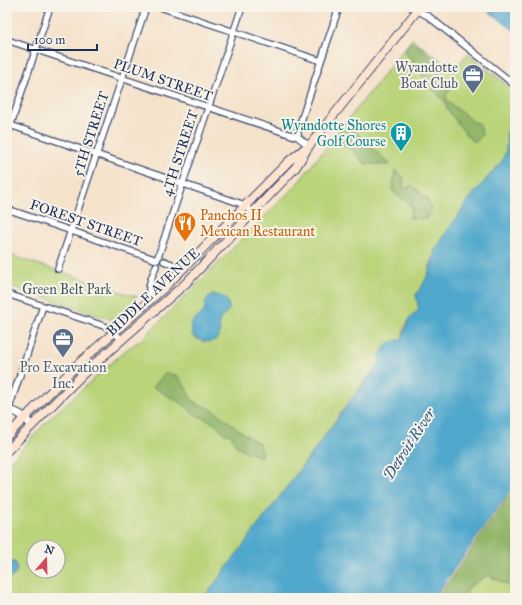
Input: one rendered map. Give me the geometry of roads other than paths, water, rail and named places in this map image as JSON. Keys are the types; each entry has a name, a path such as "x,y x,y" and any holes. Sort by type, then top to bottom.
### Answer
{"main road":[{"name":"BIDDLE AVENUE","path":"7,451 83,374 186,283 253,213 296,166 309,146 416,8"},
{"name":"BIDDLE AVENUE","path":"7,436 77,366 152,300 245,205 289,162 309,146"}],"street":[{"path":"7,136 9,124 50,7"},
{"name":"5TH STREET","path":"58,269 146,7"},
{"path":"160,7 321,61"},
{"name":"4TH STREET","path":"157,260 242,7"},
{"path":"298,138 298,130 339,7"},
{"path":"416,8 515,85"},
{"name":"PLUM STREET","path":"7,40 298,138 309,146"},
{"path":"9,124 245,205 253,213"},
{"name":"FOREST STREET","path":"7,209 157,260"},
{"path":"164,261 184,269"},
{"path":"152,300 148,293 148,288 156,266"},
{"path":"7,294 107,328 115,332 121,340"},
{"path":"32,426 25,418 14,411 7,411 43,306"}],"water":[{"path":"489,7 504,7 513,14 515,12 515,31 487,10"},
{"name":"Detroit River","path":"515,122 515,483 434,598 204,598 380,362 379,356 388,343 402,339 410,317 419,310 416,295 429,274 435,250 466,203 502,161 506,152 507,132"},
{"path":"212,295 219,295 225,298 229,306 229,310 220,319 220,332 216,340 204,342 193,336 191,325 194,320 204,312 206,300"},
{"path":"7,561 15,562 17,569 14,576 7,580"}],"place":[{"name":"Wyandotte Boat Club","path":"473,94"},
{"name":"Wyandotte Shores Golf Course","path":"401,152"},
{"name":"Panchos II Mexican Restaurant","path":"185,242"},
{"name":"Pro Excavation Inc.","path":"63,358"}],"park label":[{"name":"Green Belt Park","path":"67,289"}]}
